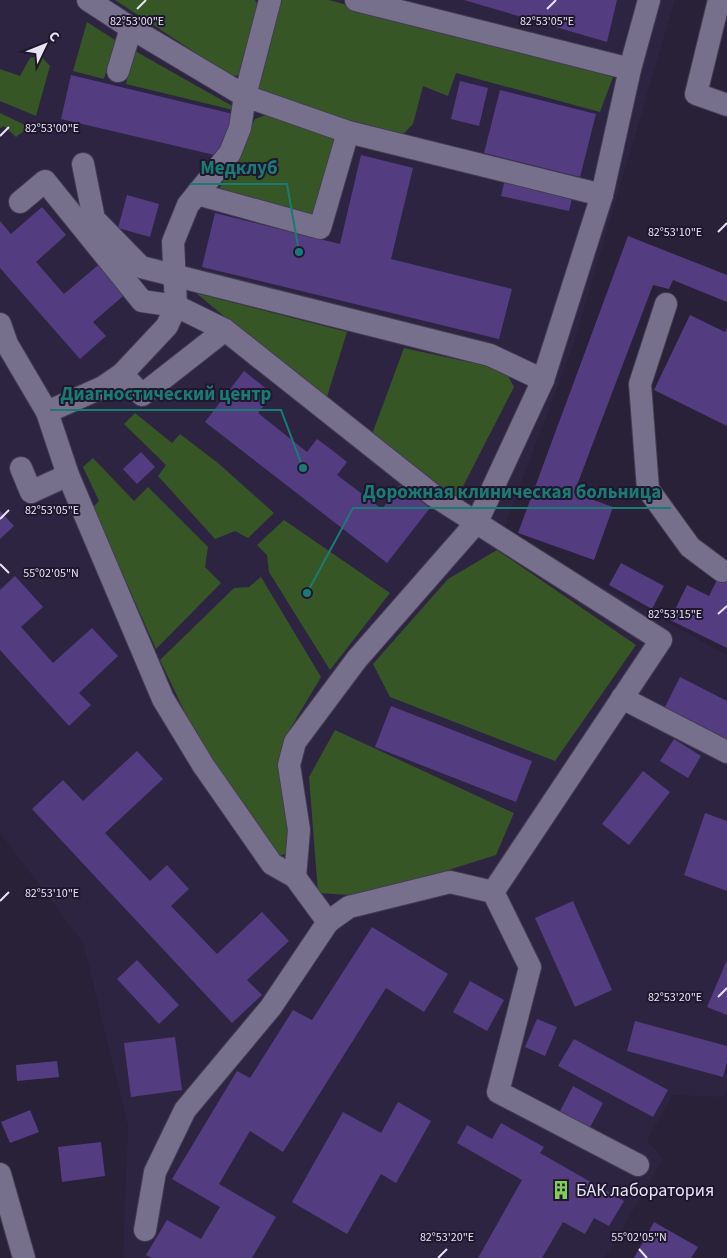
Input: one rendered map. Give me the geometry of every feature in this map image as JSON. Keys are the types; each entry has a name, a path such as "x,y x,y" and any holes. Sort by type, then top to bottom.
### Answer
{"street":[{"path":"88,0 245,96 348,132 602,195"},
{"path":"47,412 103,388 122,374 167,326 176,306 173,276 173,242 188,205 230,154 240,128 245,96 270,0"},
{"path":"356,0 630,69"},
{"path":"295,877 298,830 290,765 295,742 357,659 477,522 543,380 602,195 630,69 648,0"},
{"path":"719,0 696,94 727,105"},
{"path":"118,71 131,28"},
{"path":"197,194 320,228 348,132"},
{"path":"83,164 94,219 141,267 490,355 543,380"},
{"path":"20,202 45,181 142,301 176,306 225,330 426,489 661,640 493,892"},
{"path":"666,304 640,384 648,489 690,547 722,570"},
{"path":"0,324 7,344 47,412 68,475 163,699 203,765 272,864 295,877 328,922"},
{"path":"122,374 142,395 225,330"},
{"path":"21,468 31,492 68,475"},
{"path":"622,698 727,752"},
{"path":"145,1230 155,1172 184,1110 271,1007 328,922 349,907 450,882 493,892"},
{"path":"493,892 530,967 498,1092 638,1165"},
{"path":"0,1174 24,1258"}],"shaded area":[{"path":"0,0 675,0 574,343 503,531 727,655 727,1092 723,1097 673,1095 647,1140 663,1159 605,1258 123,1258 128,1126 83,943 0,833"}],"green space":[{"path":"115,0 255,0 261,10 243,75 231,76"},
{"path":"277,0 329,0 613,77 600,112 456,73 448,96 423,86 413,124 403,134 262,97 255,84"},
{"path":"87,22 115,40 104,79 73,71"},
{"path":"135,51 234,107 233,110 126,84"},
{"path":"41,56 50,66 36,116 0,101 0,69 20,76 30,58"},
{"path":"0,113 29,127 16,137 4,126 0,128"},
{"path":"271,113 334,139 314,213 306,220 217,193 255,119"},
{"path":"196,293 347,332 326,400"},
{"path":"404,348 505,370 514,387 455,502 371,437"},
{"path":"135,413 172,443 180,434 218,463 274,513 248,538 235,531 215,539 158,476 166,465 124,424"},
{"path":"93,458 134,501 148,487 208,547 205,567 221,583 156,649 93,507 99,501 83,467"},
{"path":"284,520 390,593 330,670 269,572 267,555 257,545"},
{"path":"497,550 636,645 555,761 390,697 373,664 448,579"},
{"path":"261,577 321,677 284,739 281,758 289,853 279,856 198,740 160,660 234,588 249,587"},
{"path":"335,730 514,813 496,855 366,896 318,893 309,777"}],"building":[{"path":"464,0 617,0 607,42"},
{"path":"71,75 233,114 223,157 61,119"},
{"path":"460,81 488,88 479,126 451,119"},
{"path":"500,90 596,114 580,177 484,153"},
{"path":"361,155 413,168 391,259 512,289 499,339 202,267 215,213 340,244"},
{"path":"505,179 573,194 569,211 501,196"},
{"path":"127,195 159,204 150,237 118,228"},
{"path":"42,207 66,235 36,262 64,294 103,261 129,291 93,322 106,336 80,359 0,268 0,221 11,234"},
{"path":"628,236 727,275 727,302 673,280 669,289 653,285 574,493 613,507 594,560 518,533"},
{"path":"690,315 725,332 727,328 727,426 654,390"},
{"path":"244,371 273,394 258,413 307,452 317,439 332,450 347,462 337,475 382,509 400,485 430,508 387,563 205,422"},
{"path":"141,452 155,467 137,484 123,469"},
{"path":"0,511 14,526 0,539"},
{"path":"727,560 727,648 670,620 687,585 709,596"},
{"path":"621,563 664,586 652,609 609,585"},
{"path":"15,576 43,607 21,627 53,663 92,628 118,656 79,693 91,705 69,726 0,650 0,590"},
{"path":"680,677 727,701 727,741 664,709"},
{"path":"391,706 532,761 516,802 375,747"},
{"path":"674,739 701,756 688,778 660,761"},
{"path":"137,751 163,779 105,833 150,881 167,865 189,889 171,906 217,954 262,912 289,941 247,980 262,995 232,1023 32,809 63,780 83,801"},
{"path":"643,771 670,792 629,845 602,824"},
{"path":"705,813 727,821 727,891 684,875"},
{"path":"573,901 612,990 575,1007 535,918"},
{"path":"372,927 448,974 424,1012 386,988 283,1152 250,1131 219,1184 276,1217 252,1258 152,1258 146,1255 167,1220 201,1239 220,1207 172,1179 237,1071 250,1078 293,1010 312,1020"},
{"path":"137,960 179,1005 159,1024 117,979"},
{"path":"727,960 727,1015 707,1007"},
{"path":"470,981 504,1000 487,1031 453,1012"},
{"path":"537,1019 557,1027 545,1056 525,1047"},
{"path":"635,1021 727,1046 727,1062 723,1077 627,1051"},
{"path":"175,1037 182,1090 131,1097 124,1043"},
{"path":"574,1039 668,1090 653,1117 558,1066"},
{"path":"57,1061 59,1077 17,1081 16,1065"},
{"path":"573,1086 603,1103 588,1131 558,1115"},
{"path":"398,1102 431,1121 396,1183 381,1174 347,1234 292,1202 343,1112 381,1133"},
{"path":"30,1110 39,1132 10,1143 1,1122"},
{"name":"БАК лаборатория","path":"501,1123 544,1147 540,1153 624,1201 609,1226 594,1218 585,1234 563,1222 542,1258 478,1258 522,1180 457,1143 467,1125 492,1139"},
{"path":"101,1142 105,1176 62,1182 58,1147"},
{"path":"654,1222 698,1247 691,1258 634,1258"}],"place":[{"name":"Медклуб","path":"299,252"},
{"name":"Диагностический центр","path":"303,468"},
{"name":"Дорожная клиническая больница","path":"307,593"},
{"name":"БАК лаборатория","path":"561,1190"}]}
